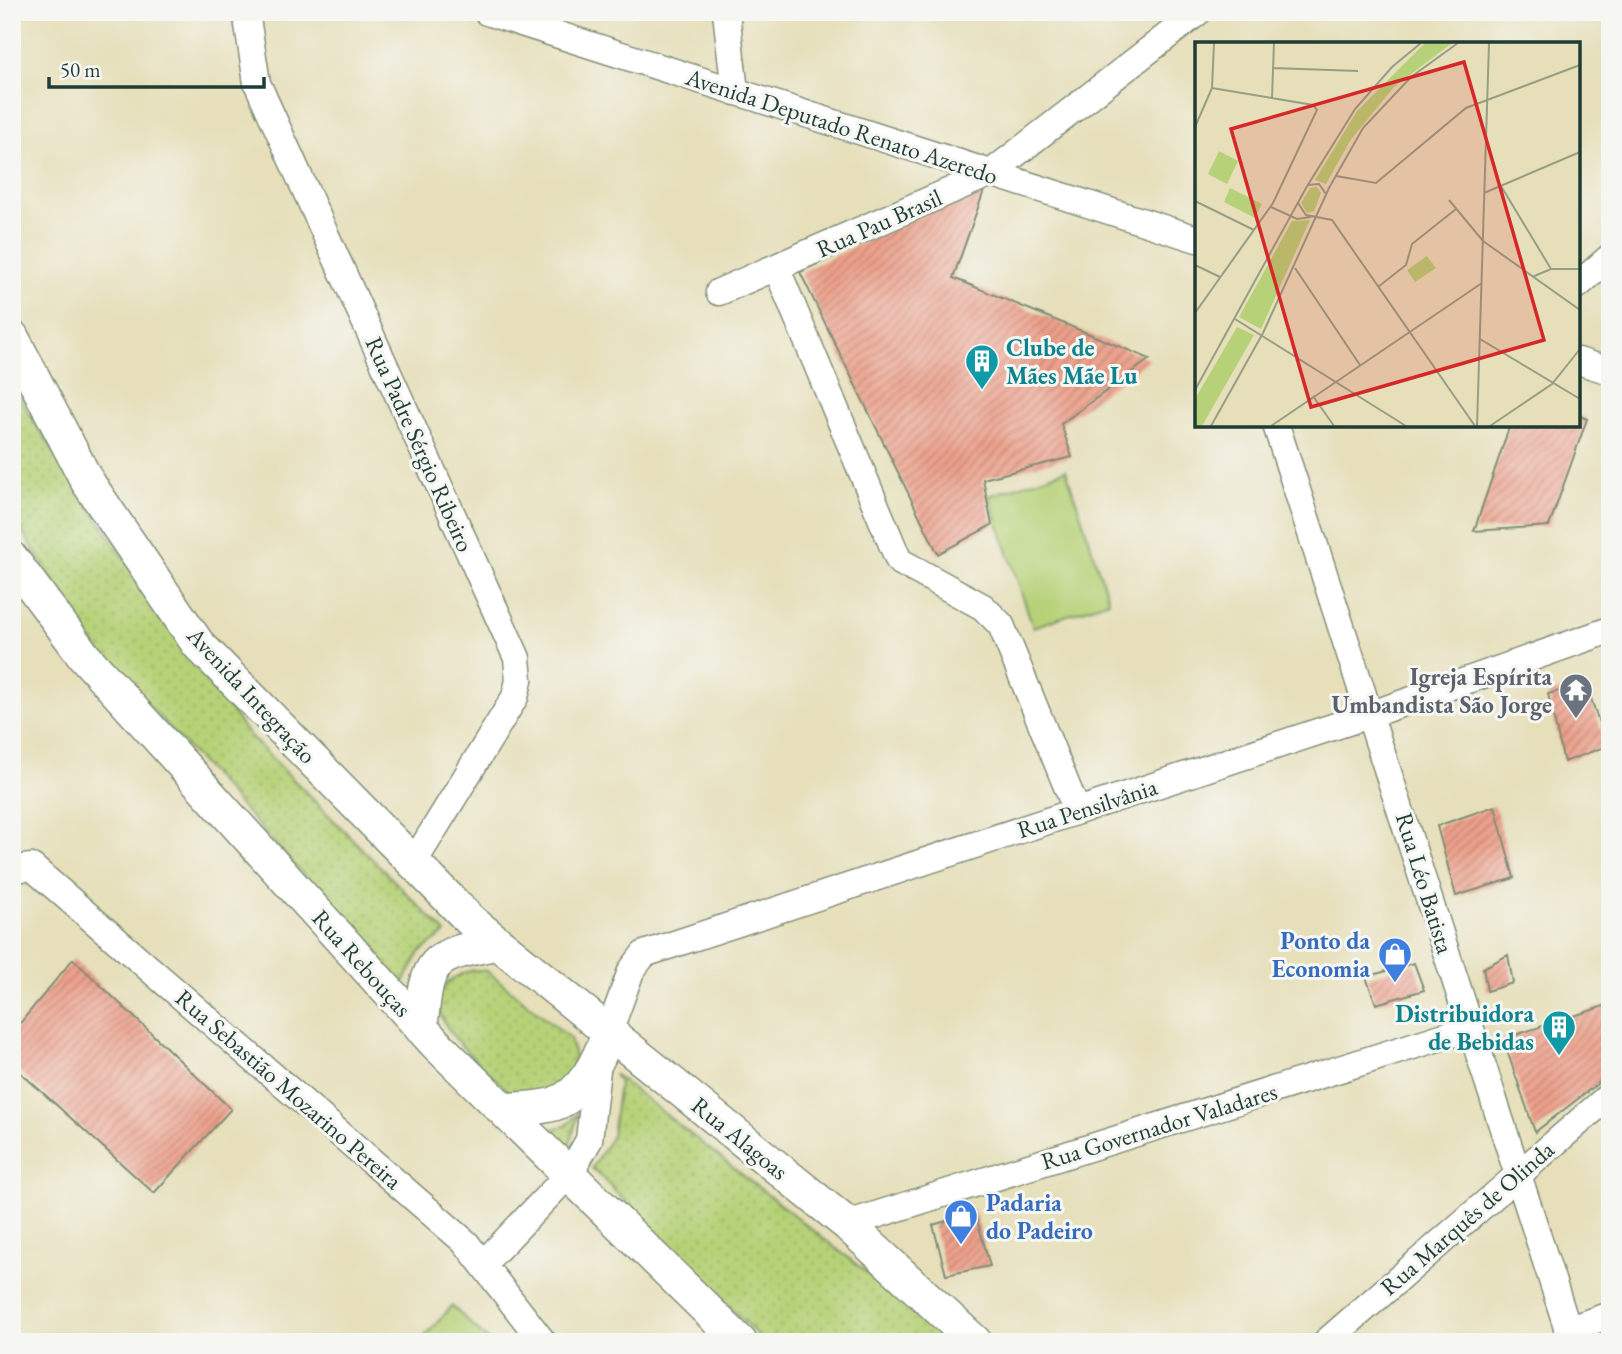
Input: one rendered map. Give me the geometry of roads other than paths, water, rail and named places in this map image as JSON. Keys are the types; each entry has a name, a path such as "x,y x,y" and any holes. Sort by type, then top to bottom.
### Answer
{"street":[{"name":"Rua Padre Sérgio Ribeiro","path":"246,12 257,83 517,658 519,680 515,697 414,862"},
{"name":"Avenida Deputado Renato Azeredo","path":"487,12 1195,238"},
{"path":"726,12 735,92"},
{"name":"Rua Pau Brasil","path":"719,292 777,269 991,173 1198,12"},
{"path":"1580,283 1610,257"},
{"path":"777,269 900,561 983,607 1001,625 1077,811"},
{"name":"Avenida Integração","path":"12,337 87,481 198,644 471,922 498,943"},
{"path":"1580,362 1610,371"},
{"name":"Rua Léo Batista","path":"1277,427 1570,1336"},
{"name":"Rua Rebouças","path":"12,559 84,656 421,1028 740,1342"},
{"name":"Rua Pensilvânia","path":"483,1264 570,1173 590,1140 603,1046 631,971 644,954 1371,714 1610,630"},
{"name":"Rua Sebastião Mozarino Pereira","path":"12,869 32,867 466,1243 543,1342"},
{"path":"421,1028 425,984 433,966 450,953 498,943"},
{"name":"Rua Alagoas","path":"498,943 603,1046 847,1224 975,1342"},
{"name":"Rua Governador Valadares","path":"847,1224 1470,1028"},
{"path":"504,1110 555,1104 579,1087 603,1046"},
{"name":"Rua Marquês de Olinda","path":"1326,1342 1610,1095"},
{"path":"1570,1336 1610,1315"}],"place":[{"name":"Clube de Mães Mãe Lu","path":"982,391"},
{"name":"Igreja Espírita Umbandista São Jorge","path":"1576,720"},
{"name":"Ponto da Economia","path":"1395,984"},
{"name":"Distribuidora de Bebidas","path":"1559,1057"},
{"name":"Padaria do Padeiro","path":"961,1246"}]}
